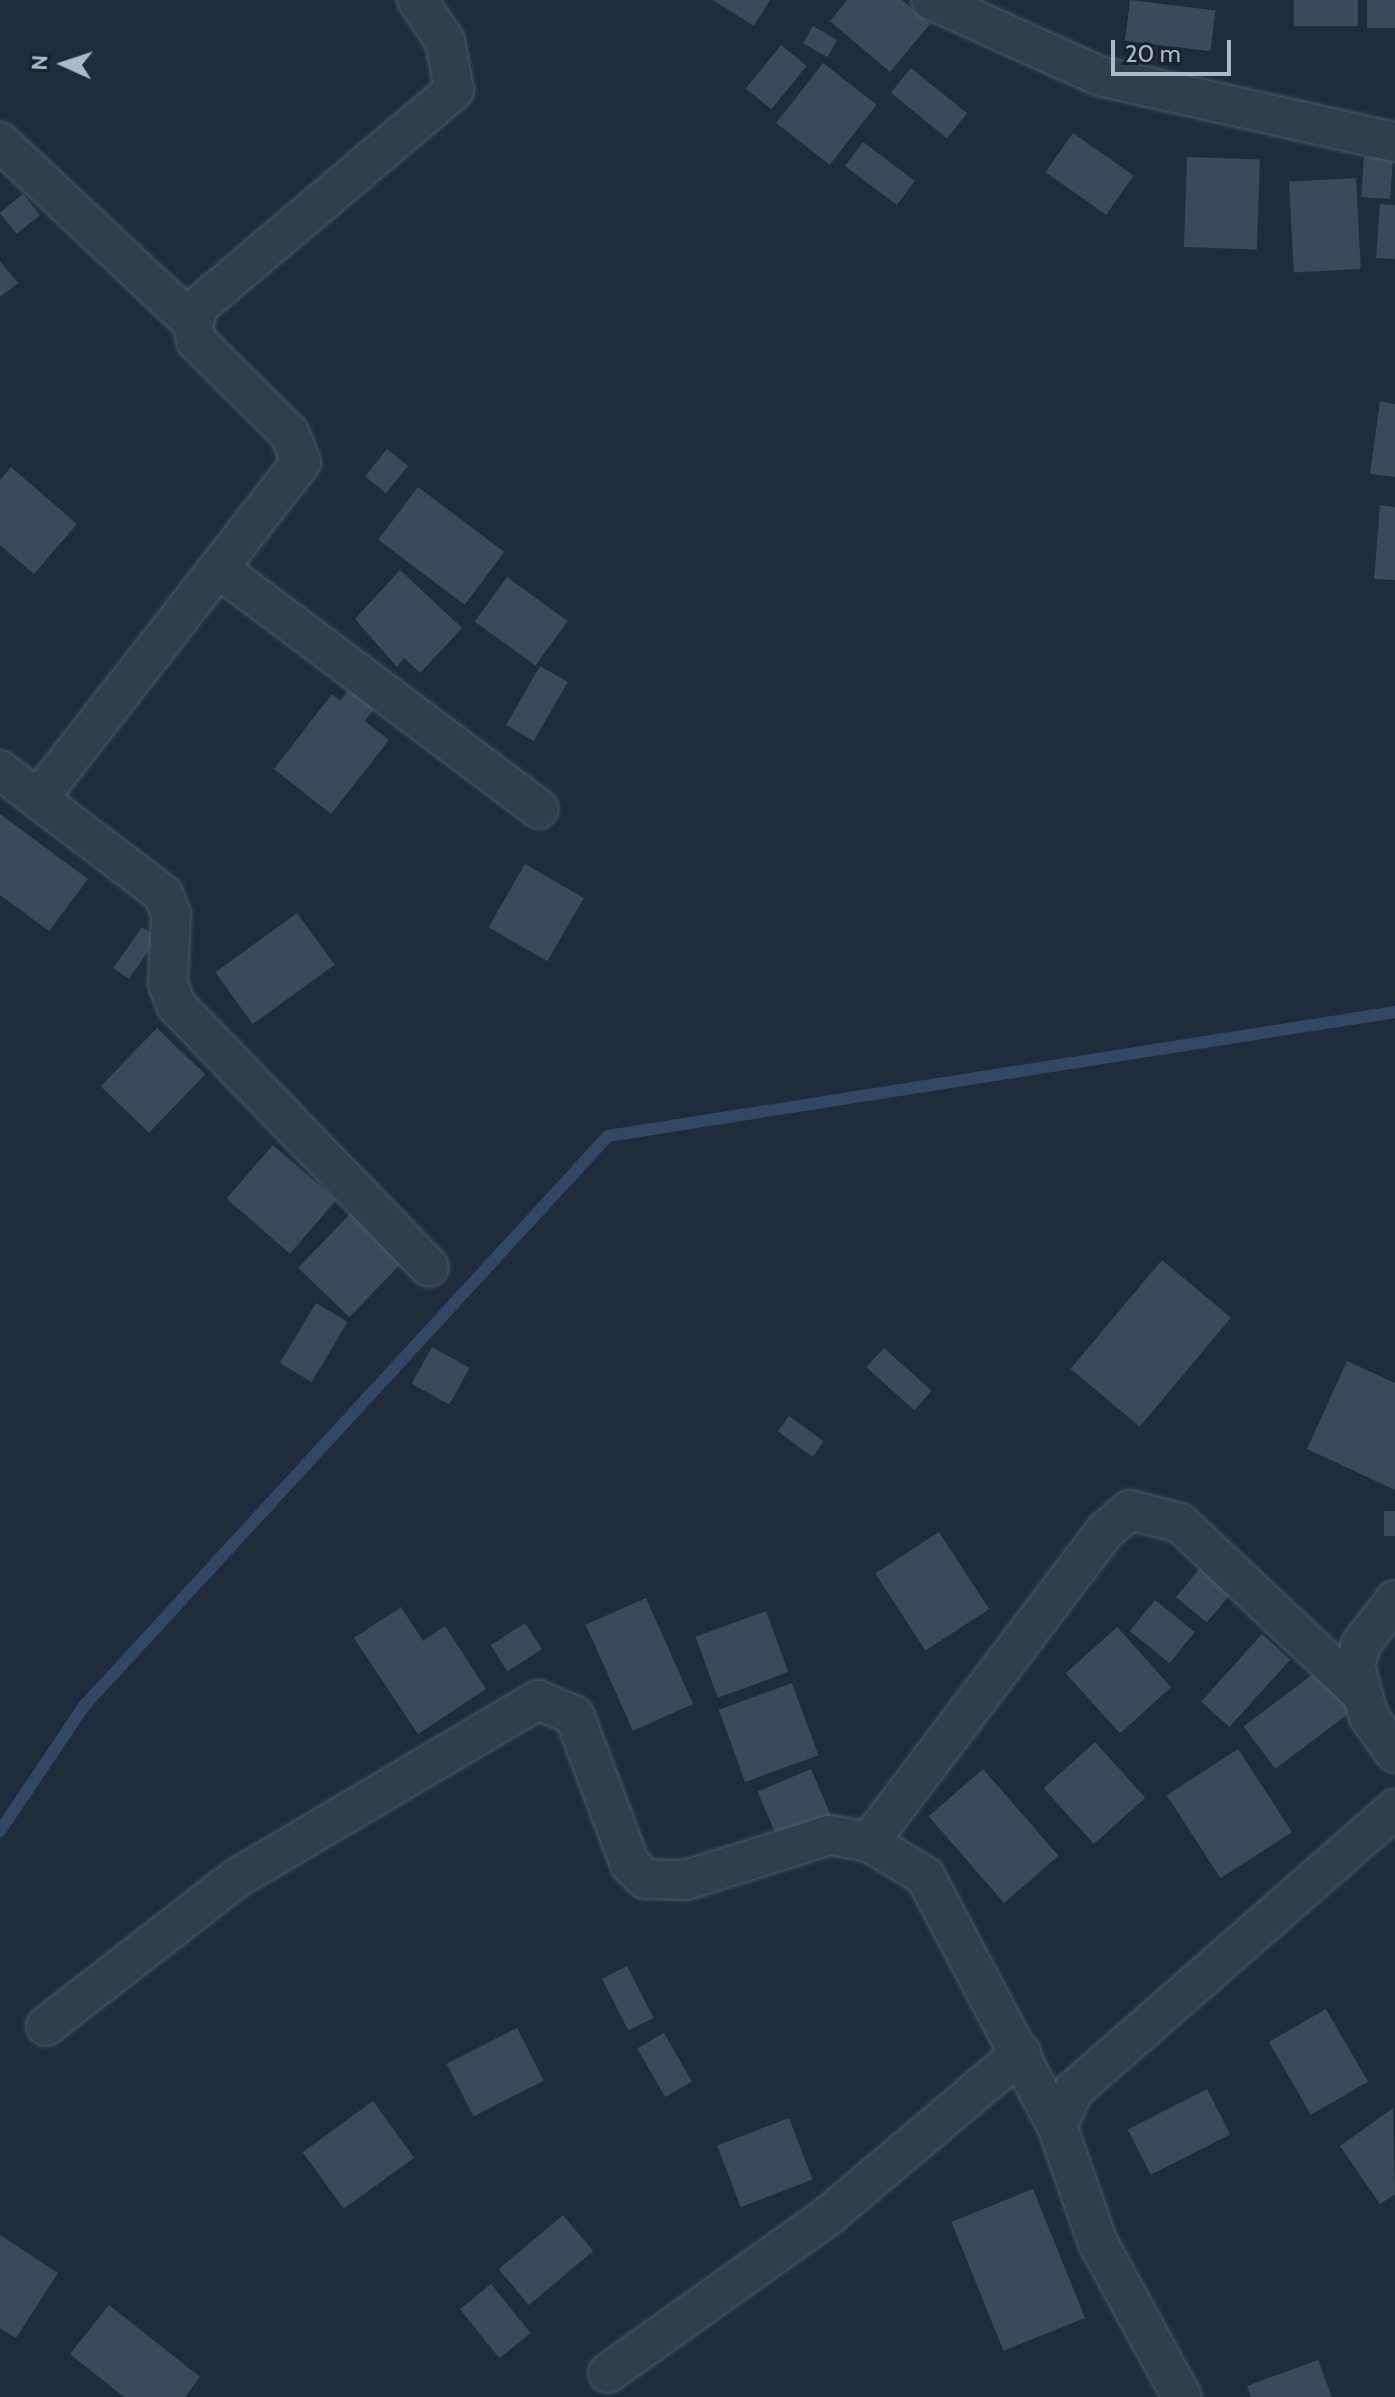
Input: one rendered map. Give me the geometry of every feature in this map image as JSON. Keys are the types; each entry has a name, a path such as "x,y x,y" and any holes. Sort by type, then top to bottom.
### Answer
{"street":[{"path":"41,795 301,462 289,433 196,341 193,323 200,305 454,90 445,41 417,0"},
{"path":"931,0 1099,76 1395,142"},
{"path":"0,142 193,323"},
{"path":"218,568 539,809"},
{"path":"0,770 41,795 163,894 171,914 168,984 176,1005 429,1267"},
{"path":"869,1842 1106,1530 1130,1510 1180,1523 1358,1691 1395,1753"},
{"path":"1358,1691 1361,1644 1395,1600"},
{"path":"46,2026 237,1878 538,1700 574,1715 630,1864 645,1879 686,1880 830,1835 869,1842 925,1876 1021,2053 1057,2126 1098,2243 1182,2397"},
{"path":"1057,2126 1074,2090 1395,1809"},
{"path":"608,2373 828,2216 1021,2053"}],"building":[{"path":"713,0 770,0 754,26"},
{"path":"847,0 902,0 930,24 890,72 830,21"},
{"path":"1130,0 1215,10 1210,51 1125,41"},
{"path":"1294,0 1358,0 1358,26 1294,26"},
{"path":"1367,0 1395,0 1395,28 1367,28"},
{"path":"813,26 837,40 827,57 803,43"},
{"path":"781,45 807,66 771,109 746,89"},
{"path":"823,63 877,105 830,165 776,123"},
{"path":"911,68 967,113 947,138 891,93"},
{"path":"1073,133 1134,175 1106,215 1045,172"},
{"path":"863,142 915,181 897,205 845,166"},
{"path":"1187,157 1260,160 1257,249 1184,247"},
{"path":"1364,157 1393,159 1390,199 1361,197"},
{"path":"1356,178 1361,269 1294,272 1289,182"},
{"path":"23,194 40,215 17,234 0,213"},
{"path":"1380,204 1395,205 1395,259 1376,258"},
{"path":"0,261 18,283 0,297"},
{"path":"1380,401 1395,404 1395,477 1370,474"},
{"path":"387,449 408,466 386,493 365,476"},
{"path":"11,467 77,524 34,574 0,545 0,480"},
{"path":"418,487 504,552 465,605 378,540"},
{"path":"1380,505 1395,507 1395,580 1374,579"},
{"path":"400,570 462,628 420,673 404,658 397,667 355,619"},
{"path":"507,577 568,621 535,666 475,621"},
{"path":"540,666 568,682 534,741 506,725"},
{"path":"350,687 375,707 365,721 389,740 331,814 274,769 332,694 340,701"},
{"path":"0,814 88,879 49,931 0,895"},
{"path":"525,864 584,898 547,961 488,927"},
{"path":"297,913 335,965 253,1024 215,972"},
{"path":"142,927 158,938 129,979 113,968"},
{"path":"157,1028 205,1075 149,1133 101,1086"},
{"path":"273,1145 336,1200 290,1254 226,1199"},
{"path":"358,1206 409,1255 349,1317 298,1268"},
{"path":"1162,1260 1231,1318 1140,1427 1071,1369"},
{"path":"316,1303 348,1322 312,1382 280,1363"},
{"path":"432,1347 470,1368 449,1405 412,1384"},
{"path":"884,1348 932,1391 914,1410 867,1367"},
{"path":"1347,1361 1395,1383 1395,1490 1307,1449"},
{"path":"789,1416 824,1441 813,1457 778,1431"},
{"path":"1384,1511 1395,1511 1395,1536 1384,1536"},
{"path":"939,1532 989,1609 925,1651 875,1573"},
{"path":"1201,1567 1232,1593 1207,1623 1176,1597"},
{"path":"646,1598 693,1704 633,1731 586,1625"},
{"path":"1155,1600 1195,1632 1169,1663 1130,1631"},
{"path":"401,1607 423,1641 445,1626 486,1689 418,1734 354,1638"},
{"path":"766,1611 788,1672 718,1698 696,1637"},
{"path":"525,1623 542,1649 507,1671 491,1645"},
{"path":"1117,1627 1171,1687 1120,1733 1066,1673"},
{"path":"1262,1634 1290,1659 1229,1727 1201,1702"},
{"path":"1321,1668 1353,1710 1275,1769 1244,1726"},
{"path":"792,1683 818,1755 745,1782 719,1710"},
{"path":"1095,1742 1145,1798 1094,1844 1044,1788"},
{"path":"1238,1749 1292,1832 1221,1878 1167,1795"},
{"path":"811,1769 831,1816 778,1839 758,1792"},
{"path":"983,1769 1058,1856 1004,1903 929,1816"},
{"path":"627,1966 653,2018 628,2030 602,1979"},
{"path":"1326,2009 1368,2082 1311,2115 1269,2042"},
{"path":"517,2028 544,2081 473,2116 447,2064"},
{"path":"664,2033 692,2081 665,2097 637,2048"},
{"path":"1207,2089 1230,2134 1151,2175 1128,2129"},
{"path":"373,2101 414,2158 344,2209 303,2152"},
{"path":"1393,2108 1395,2194 1380,2204 1340,2146"},
{"path":"789,2118 813,2180 741,2207 717,2146"},
{"path":"1033,2189 1085,2318 1003,2351 951,2222"},
{"path":"563,2215 593,2251 529,2305 499,2269"},
{"path":"0,2235 58,2273 16,2338 0,2328"},
{"path":"491,2284 531,2333 500,2358 460,2309"},
{"path":"109,2305 200,2377 185,2397 124,2397 70,2354"},
{"path":"1318,2360 1332,2397 1251,2397 1247,2386"}],"waterway":[{"path":"0,1831 84,1706 608,1136 1395,1012"}]}
